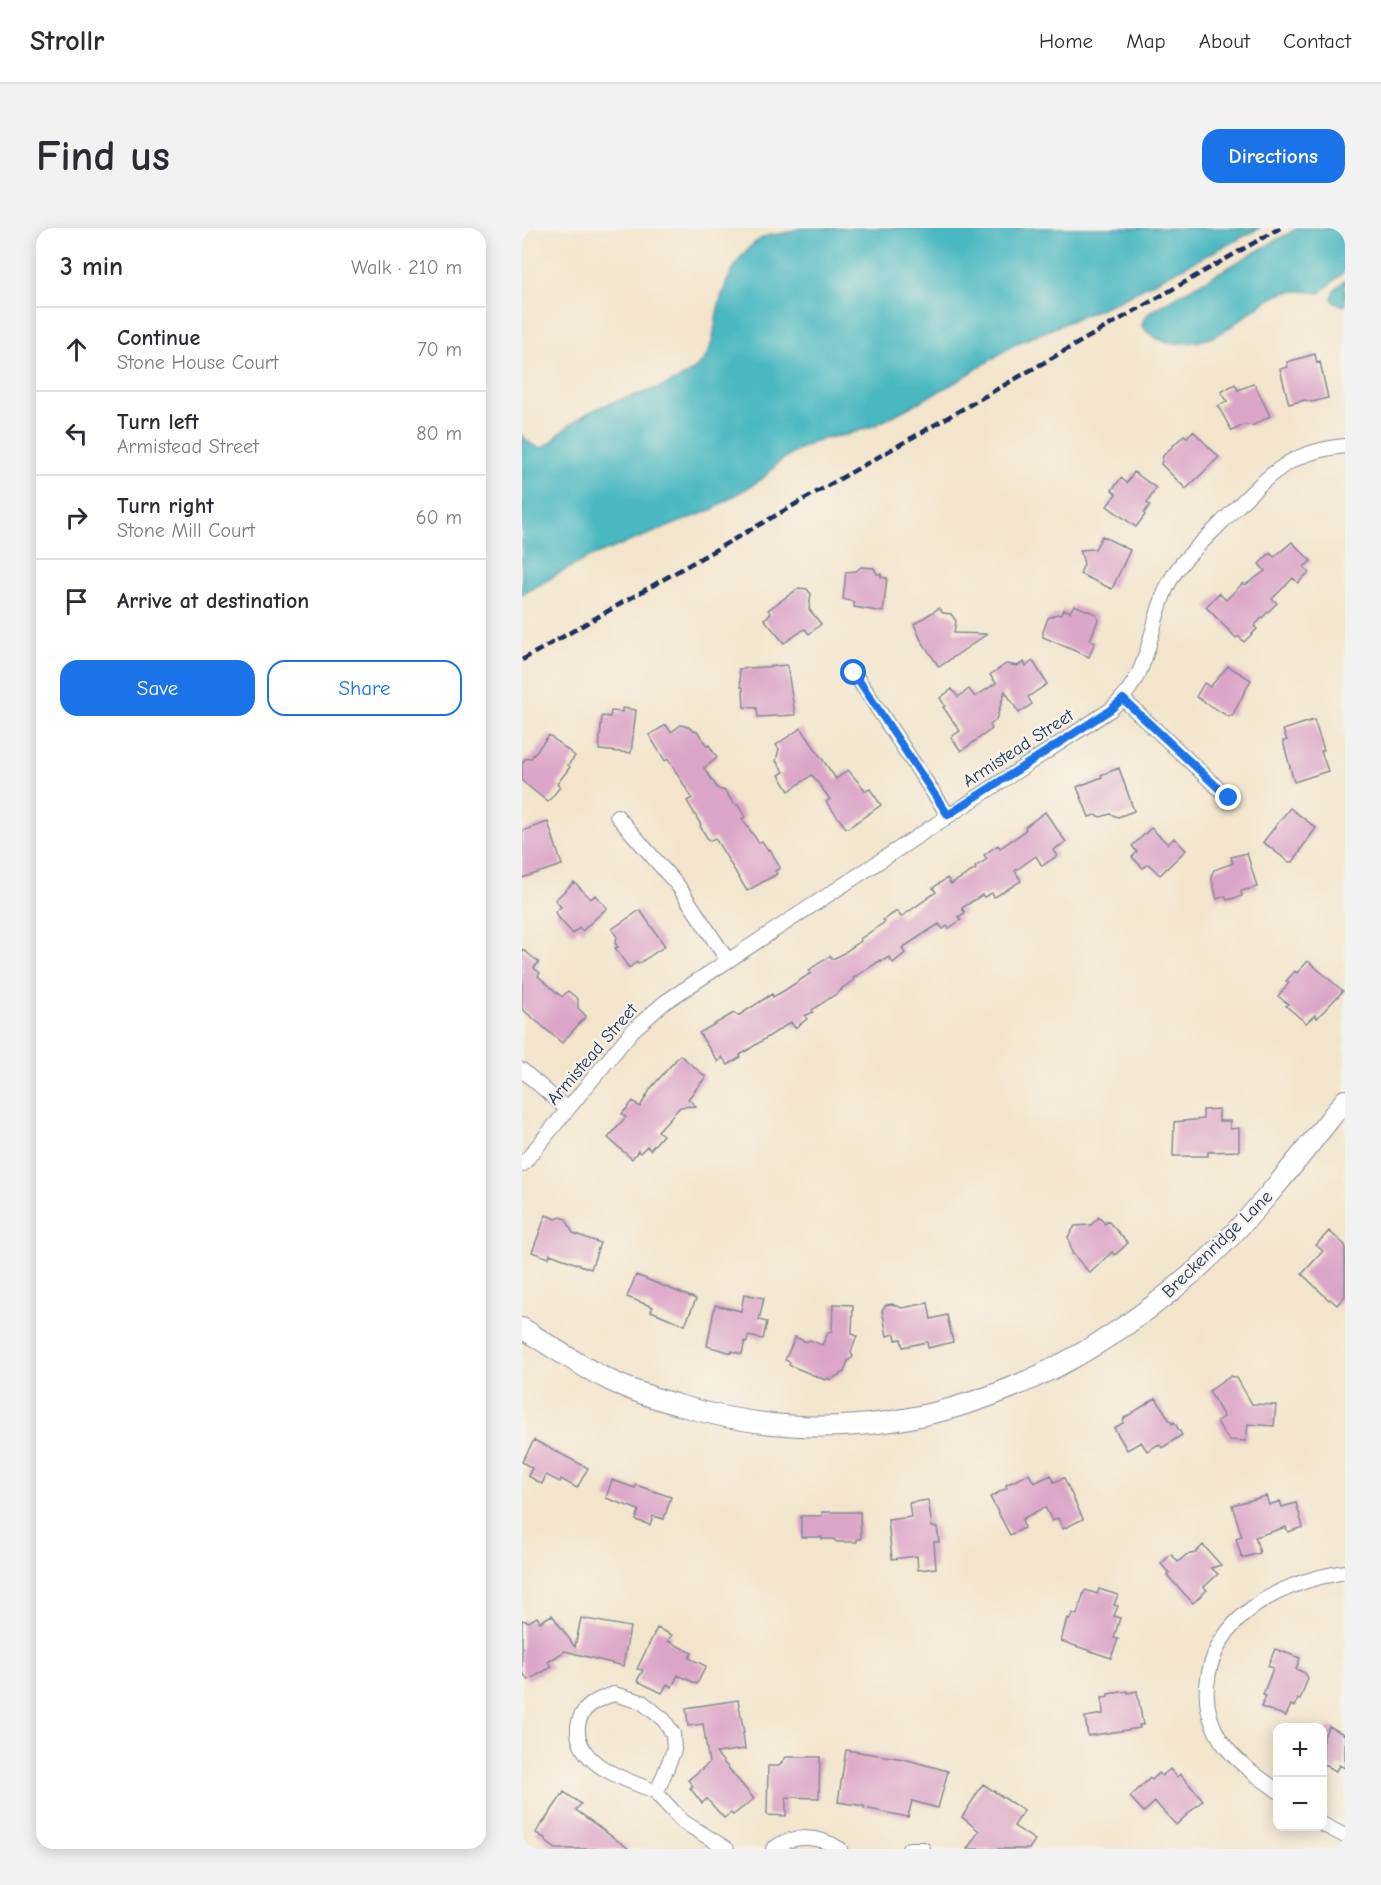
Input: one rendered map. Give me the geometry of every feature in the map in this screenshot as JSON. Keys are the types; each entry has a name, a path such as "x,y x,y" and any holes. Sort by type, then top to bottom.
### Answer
{"street":[{"name":"Armistead Street","path":"522,1165 632,1031 665,1002 1110,710 1123,699 1139,675 1145,660 1161,601 1168,585 1186,559 1276,470 1304,455 1345,446"},
{"path":"854,673 948,815"},
{"path":"1123,699 1229,798"},
{"path":"617,816 680,887 728,961"},
{"path":"522,1070 567,1109"},
{"name":"Breckenridge Lane","path":"522,1328 562,1354 611,1381 650,1396 716,1416 751,1423 845,1426 888,1422 941,1412 989,1398 1031,1380 1097,1345 1160,1301 1239,1228 1272,1192 1345,1100"},
{"path":"1273,1787 1239,1761 1216,1732 1209,1713 1206,1694 1214,1652 1237,1619 1266,1599 1295,1584 1323,1575 1345,1572"},
{"path":"657,1792 674,1750 673,1734 664,1720 642,1702 614,1694 600,1698 587,1707 579,1719 578,1735 582,1748 604,1769 657,1792 682,1821 727,1849"},
{"path":"1327,1826 1345,1836"},
{"path":"773,1849 786,1840 804,1837 831,1844 840,1849"},
{"path":"909,1849 923,1849"}],"water":[{"path":"803,228 1260,228 1113,303 1015,344 956,382 876,425 846,435 823,438 797,450 778,463 762,479 711,510 590,557 522,595 522,434 534,446 544,447 562,431 597,408 658,388 686,375 699,365 710,349 718,307 739,259 747,250 767,236"},
{"path":"1298,228 1345,228 1345,271 1320,293 1293,291 1283,293 1254,309 1222,332 1196,342 1163,341 1154,337 1142,326 1144,319 1151,311"},
{"path":"1345,280 1345,306 1335,303 1332,299 1333,292"}],"building":[{"path":"1315,354 1317,363 1320,362 1328,398 1289,404 1280,369 1288,367 1287,362"},
{"path":"1235,384 1238,390 1255,385 1270,416 1252,426 1245,424 1232,431 1218,406 1227,401 1221,392"},
{"path":"1193,431 1219,457 1186,489 1161,464 1163,456 1184,435 1187,437"},
{"path":"1134,472 1156,488 1147,503 1150,505 1145,515 1136,527 1107,506 1116,494 1112,490 1121,478 1127,483"},
{"path":"1102,536 1130,550 1112,589 1080,574 1084,564 1080,550 1095,549"},
{"path":"1292,542 1311,561 1304,567 1309,572 1298,583 1293,578 1272,599 1277,603 1254,626 1257,629 1244,642 1238,636 1236,638 1206,607 1219,593 1226,600 1243,583 1245,585 1265,571 1259,564 1270,553 1274,557"},
{"path":"861,567 874,568 877,574 887,578 883,612 854,607 854,602 843,599 846,572 856,571"},
{"path":"799,588 807,589 811,594 809,609 821,624 809,634 805,629 784,643 764,619 771,614 768,610"},
{"path":"1074,605 1096,614 1098,620 1090,640 1095,642 1089,657 1043,637 1048,618 1057,614 1061,615 1063,609 1070,612"},
{"path":"939,608 943,613 951,614 956,621 954,633 987,634 939,667 921,640 914,624"},
{"path":"1033,661 1047,684 1028,697 1032,704 1019,713 1005,691 996,720 990,725 992,729 961,751 951,737 960,731 943,707 945,706 940,698 952,689 958,697 969,689 975,697 996,683 990,675 1006,664 1017,666 1024,662 1026,666"},
{"path":"787,665 795,715 758,717 757,708 744,707 739,669"},
{"path":"1228,666 1251,680 1232,716 1229,717 1196,697 1204,683 1210,687"},
{"path":"622,708 636,710 631,753 599,750 602,716 610,717 611,711 622,712"},
{"path":"1314,720 1328,771 1294,782 1283,741 1287,740 1283,730"},
{"path":"666,725 671,732 681,725 689,727 698,732 707,746 709,745 717,758 704,768 718,789 725,791 734,804 738,805 745,817 742,819 759,843 762,841 768,850 770,849 780,868 775,871 777,874 747,891 715,838 709,841 687,801 692,798 668,759 665,761 649,735"},
{"path":"801,728 836,779 848,770 866,791 870,789 881,805 846,828 826,802 830,799 812,775 789,791 779,775 784,772 776,761 779,749 776,745"},
{"path":"549,735 575,756 557,784 560,787 548,802 522,781 522,763 525,759 531,758"},
{"path":"1119,768 1134,811 1118,817 1110,814 1089,817 1077,787"},
{"path":"1290,808 1316,828 1293,862 1289,862 1263,842"},
{"path":"1045,812 1066,842 1053,850 1057,856 1042,866 1036,856 1015,871 1021,881 994,897 992,893 984,897 982,895 962,908 965,913 958,917 961,920 949,928 947,926 943,929 939,924 902,948 905,953 893,963 889,957 881,960 853,978 854,980 842,990 805,1016 807,1019 795,1028 791,1022 728,1065 722,1057 718,1062 699,1033 734,1013 738,1016 772,994 773,997 782,992 811,973 809,970 830,956 832,959 839,956 861,941 860,939 897,911 901,917 936,892 933,888 947,878 951,884 976,869 975,867 987,859 984,855 998,845 1000,848 1021,834 1026,829 1025,827"},
{"path":"548,822 562,865 522,878 522,831"},
{"path":"1151,828 1168,844 1174,838 1186,850 1160,875 1148,864 1143,868 1132,857 1137,852 1132,846"},
{"path":"1247,853 1257,887 1241,891 1242,896 1227,900 1225,896 1217,899 1211,876 1214,870 1233,863 1231,857"},
{"path":"574,882 591,899 595,895 607,908 582,931 579,928 573,934 557,916 555,912 561,907 555,900"},
{"path":"640,910 665,946 629,968 615,948 618,947 615,943 617,937 612,929"},
{"path":"522,949 539,962 534,968 540,973 538,976 562,997 568,991 578,999 578,1008 586,1016 562,1043 522,1009"},
{"path":"1308,961 1343,991 1317,1018 1315,1015 1306,1023 1278,996 1289,983 1286,981"},
{"path":"680,1055 706,1077 688,1099 696,1106 680,1107 658,1131 663,1135 650,1150 647,1146 640,1153 638,1151 632,1159 608,1138 626,1117 622,1114 633,1101 640,1107 651,1088"},
{"path":"1219,1109 1219,1121 1230,1121 1230,1129 1239,1128 1239,1151 1208,1152 1208,1156 1173,1156 1174,1122 1203,1119 1203,1110"},
{"path":"546,1215 556,1219 561,1217 566,1219 573,1233 600,1243 591,1269 550,1254 549,1258 532,1252"},
{"path":"1099,1217 1105,1224 1108,1221 1128,1243 1115,1255 1112,1252 1090,1273 1072,1253 1068,1237 1075,1226 1091,1225"},
{"path":"1329,1231 1345,1245 1345,1296 1337,1305 1302,1274 1323,1251 1316,1245"},
{"path":"636,1275 696,1299 685,1325 651,1311 653,1307 627,1297"},
{"path":"744,1294 764,1298 759,1320 767,1322 763,1339 748,1336 742,1354 707,1346 715,1305 741,1311"},
{"path":"928,1303 931,1319 947,1315 953,1342 928,1348 927,1342 903,1347 901,1339 896,1340 895,1334 887,1336 882,1310 886,1305 892,1304 902,1308"},
{"path":"833,1304 853,1305 852,1334 857,1336 851,1352 853,1357 848,1361 844,1372 830,1380 829,1378 825,1380 789,1365 790,1362 785,1360 795,1337 822,1345 828,1333 832,1331"},
{"path":"1231,1376 1237,1378 1252,1404 1276,1405 1274,1426 1248,1424 1246,1441 1229,1440 1223,1432 1217,1421 1224,1417 1209,1391"},
{"path":"1156,1398 1172,1424 1174,1422 1182,1435 1162,1448 1159,1444 1147,1451 1141,1442 1127,1450 1114,1428 1123,1423 1124,1418"},
{"path":"534,1440 588,1468 577,1488 561,1479 560,1482 546,1475 542,1484 528,1476 532,1468 522,1462"},
{"path":"1029,1474 1034,1483 1051,1475 1054,1482 1064,1478 1083,1519 1063,1529 1058,1518 1052,1521 1045,1507 1022,1519 1024,1528 1010,1535 990,1497 1007,1488 1006,1485"},
{"path":"612,1480 635,1488 636,1485 671,1497 664,1519 653,1516 650,1525 636,1520 639,1510 606,1498"},
{"path":"1266,1496 1269,1505 1280,1501 1282,1507 1296,1503 1303,1527 1288,1532 1286,1527 1255,1537 1260,1553 1242,1558 1236,1539 1242,1537 1232,1505"},
{"path":"928,1500 932,1527 937,1527 939,1542 934,1542 936,1568 918,1570 917,1556 892,1559 888,1520 911,1517 909,1503"},
{"path":"822,1512 860,1512 861,1539 857,1539 857,1542 837,1542 833,1539 822,1539 822,1537 801,1537 801,1516 822,1516"},
{"path":"1203,1545 1221,1565 1211,1568 1218,1574 1204,1587 1207,1590 1193,1603 1167,1575 1169,1573 1161,1564 1171,1554 1178,1562 1186,1555 1195,1553"},
{"path":"1099,1589 1118,1595 1114,1605 1118,1606 1114,1616 1120,1618 1114,1638 1118,1639 1111,1658 1061,1641 1067,1618 1070,1619 1072,1613 1077,1615 1084,1592 1086,1590 1097,1594"},
{"path":"552,1615 575,1647 581,1618 630,1627 623,1666 565,1651 548,1662 552,1667 528,1680 522,1672 522,1620 529,1622 537,1617 540,1622"},
{"path":"657,1628 672,1635 668,1641 692,1653 689,1658 706,1666 697,1684 678,1675 672,1687 667,1684 662,1693 637,1681 643,1670 637,1669"},
{"path":"1275,1649 1300,1658 1296,1669 1305,1673 1308,1678 1300,1700 1298,1699 1295,1707 1291,1705 1286,1716 1261,1707 1273,1668 1268,1666"},
{"path":"1128,1691 1128,1693 1137,1691 1143,1725 1139,1725 1140,1728 1088,1736 1085,1717 1103,1714 1102,1698 1108,1697 1108,1694"},
{"path":"738,1700 745,1749 716,1753 754,1799 733,1815 731,1813 724,1818 707,1799 702,1803 690,1788 693,1786 688,1780 709,1763 703,1724 688,1726 686,1708"},
{"path":"1329,1726 1345,1735 1345,1768 1339,1765 1336,1771 1327,1766"},
{"path":"846,1750 904,1759 948,1771 938,1808 912,1801 908,1817 838,1802"},
{"path":"786,1757 820,1757 819,1798 786,1797 786,1816 767,1815 768,1766 779,1766"},
{"path":"1170,1769 1177,1777 1180,1774 1203,1800 1176,1825 1155,1802 1144,1812 1130,1797 1150,1778 1152,1780 1159,1773 1162,1776"},
{"path":"983,1784 1024,1811 1014,1826 1035,1840 1029,1849 967,1849 979,1831 962,1817"},
{"path":"564,1792 581,1804 576,1810 629,1849 556,1849 545,1841 546,1839 536,1833"}],"railway":[{"path":"522,660 1280,228"}],"route":[{"path":"854,673 948,815 1110,710 1123,699 1229,798"}]}
